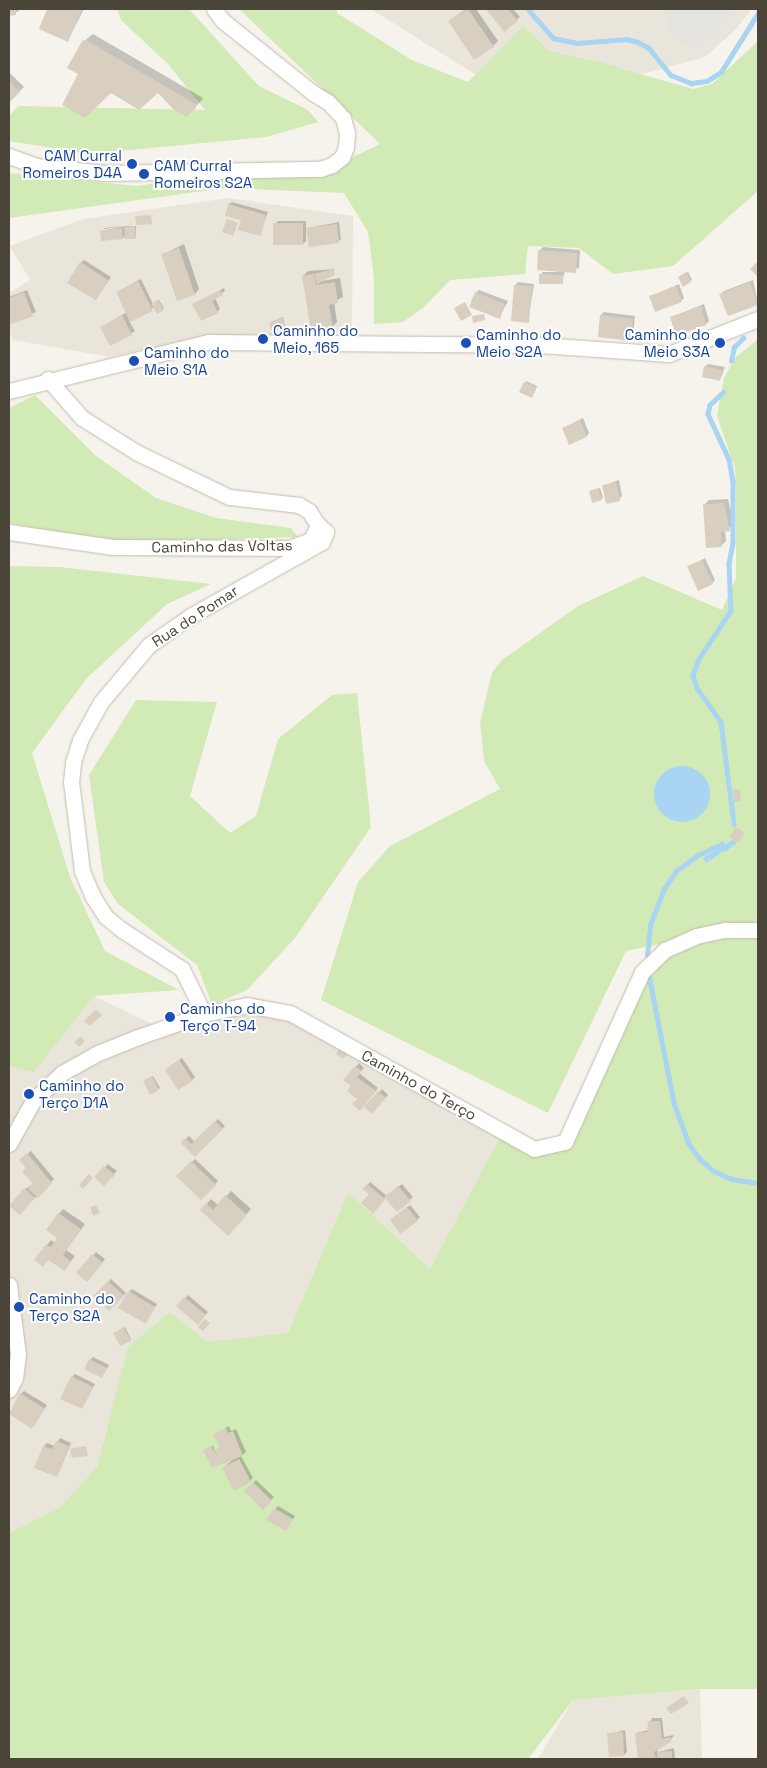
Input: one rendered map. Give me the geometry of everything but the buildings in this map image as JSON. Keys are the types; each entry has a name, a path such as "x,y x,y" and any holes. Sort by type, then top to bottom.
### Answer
{"street":[{"path":"9,156 36,166 105,173 320,169 332,165 342,157 346,147 347,133 343,118 328,102 313,94 223,21 214,9"},
{"path":"9,391 48,379 210,342 540,345 668,354 758,320"},
{"path":"48,379 82,418 136,452 229,497 299,505 309,510 318,525"},
{"name":"Caminho das Voltas","path":"9,532 113,547 289,548 311,540 318,525"},
{"name":"Rua do Pomar","path":"204,1014 182,969 122,930 106,916 94,897 82,871 70,782 73,762 80,740 102,702 149,645 192,615 322,542 326,532 318,525"},
{"name":"Caminho do Terço","path":"9,1144 34,1101 62,1073 98,1053 204,1014 247,1006 290,1013 534,1149 565,1142 635,983 653,959 664,950 696,936 725,930 758,930"},
{"path":"9,1285 18,1354 15,1378 9,1390"}],"shaded area":[{"path":"371,9 752,9 736,29 705,57 602,85 518,101"},
{"path":"667,9 731,9 715,34 695,46 684,45 670,32"},
{"path":"228,198 353,216 352,337 207,335 110,357 13,340 9,330 9,293 30,280 10,246 83,219"},
{"path":"94,996 171,1033 235,1011 293,1018 504,1133 430,1269 348,1192 288,1333 207,1343 170,1312 107,1427 97,1467 59,1508 9,1533 9,1066 34,1071"},
{"path":"700,1689 702,1759 538,1759 573,1700"}],"green space":[{"path":"117,9 189,9 259,86 308,110 318,122 266,137 89,154 9,141 9,116 18,106 205,110 168,64 121,20"},
{"path":"239,9 337,9 337,13 412,60 468,82 523,26 549,51 599,62 693,89 712,84 758,41 758,191 673,266 613,274 579,248 528,246 525,274 450,280 424,307 403,322 374,324 374,279 368,232 344,193 225,188 9,218 9,173 136,186 239,172 338,164 380,144"},
{"path":"758,339 758,1689 700,1689 573,1700 528,1759 9,1759 9,1533 59,1508 97,1467 128,1347 170,1312 207,1342 288,1333 348,1192 430,1269 503,1132 534,1149 565,1142 635,983 693,937 626,951 548,1113 321,1000 358,882 390,846 500,789 484,761 480,723 492,672 502,660 578,606 643,576 722,610 736,578 736,498 735,468 717,416 724,378 735,358"},
{"path":"35,395 96,456 156,498 216,518 291,528 298,537 114,543 9,523 9,408"},
{"path":"9,566 60,567 211,584 167,604 86,679 32,753 70,877 105,951 179,990 94,996 34,1072 9,1066"},
{"path":"357,693 371,827 295,938 247,990 212,1005 197,965 118,904 104,882 89,775 136,700 217,702 190,796 230,833 256,816 278,739 332,695"}],"water":[{"path":"677,766 687,766 702,774 708,783 710,794 708,805 702,814 687,822 677,822 666,817 659,810 654,799 654,789 659,778 666,771"},
{"path":"731,841 735,844 706,863 703,858"}],"waterway":[{"path":"528,9 553,38 577,43 627,39 638,42 649,48 671,75 691,83 707,81 721,72 758,13"},
{"path":"731,361 734,347 743,338"},
{"path":"724,392 710,405 708,414 729,459 733,481 733,543 729,564 731,611 699,659 693,675 697,688 721,722 734,824"},
{"path":"647,955 650,925 664,889 676,871 698,855 722,844 725,848 733,842"},
{"path":"649,975 674,1103 689,1144 700,1159 714,1171 732,1179 758,1183"}],"place":[{"name":"CAM Curral Romeiros D4A","path":"132,164"},
{"name":"CAM Curral Romeiros S2A","path":"144,174"},
{"name":"Caminho do Meio, 165","path":"263,339"},
{"name":"Caminho do Meio S2A","path":"466,343"},
{"name":"Caminho do Meio S3A","path":"720,343"},
{"name":"Caminho do Meio S1A","path":"134,361"},
{"name":"Caminho do Terço T-94","path":"170,1017"},
{"name":"Caminho do Terço D1A","path":"29,1094"},
{"name":"Caminho do Terço S2A","path":"19,1307"}]}
